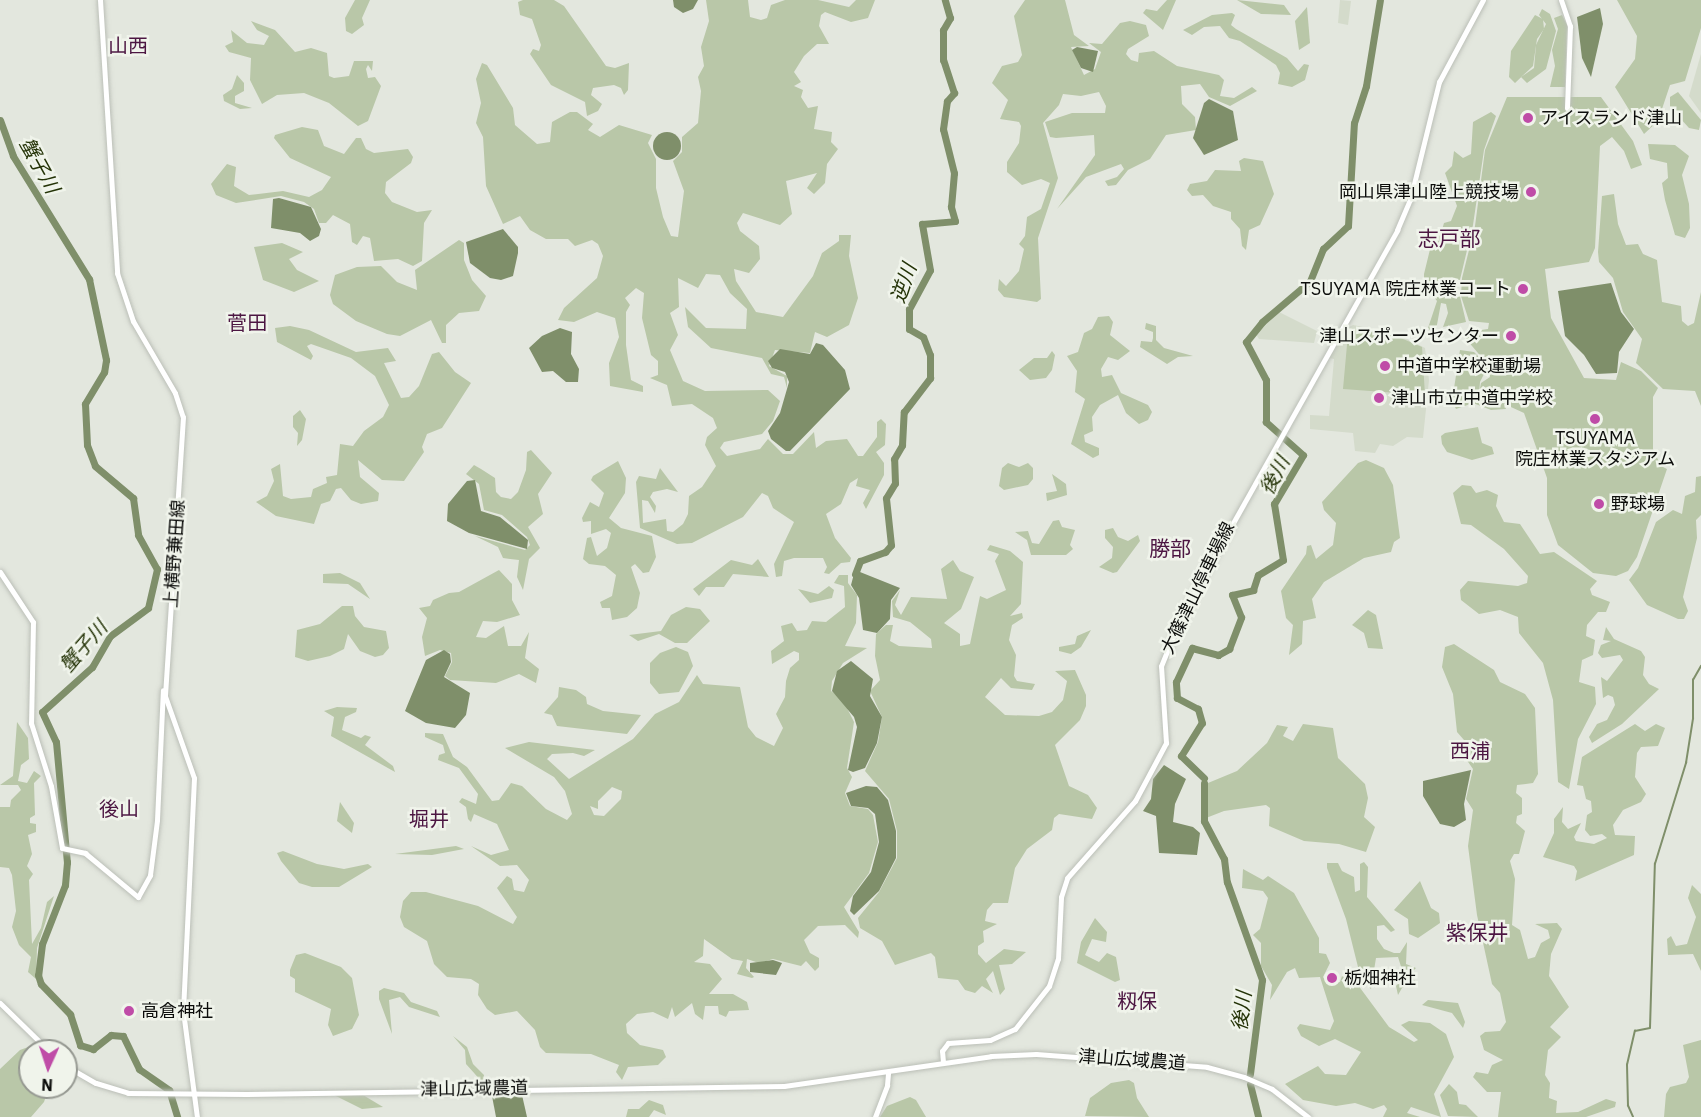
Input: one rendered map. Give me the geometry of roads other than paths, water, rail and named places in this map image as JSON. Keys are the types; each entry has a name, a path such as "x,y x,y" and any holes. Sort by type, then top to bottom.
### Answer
{"main road":[{"name":"上横野兼田線","path":"100,0 117,273 129,312 175,393 183,417 165,686 169,714 194,778 183,995 197,1117"},
{"name":"大篠津山停車場線","path":"943,1062 942,1051 948,1043 990,1040 1015,1029 1049,986 1058,959 1063,887 1135,801 1160,756 1168,728 1162,660 1204,570 1397,230 1410,200 1436,90 1484,0"},
{"path":"1562,0 1570,26 1568,108"},
{"path":"0,572 33,622 31,723 51,786 65,848 94,860 138,897 152,864 159,806 161,699 165,686"},
{"path":"0,1003 37,1039"},
{"name":"津山広域農道","path":"943,1062 1036,1054 1187,1064 1257,1082 1282,1095 1308,1117"},
{"path":"875,1117 887,1085 888,1073 943,1062"},
{"name":"津山広域農道","path":"78,1072 115,1090 168,1094 784,1086 888,1073"}],"waterway":[{"name":"逆川","path":"855,574 860,561 885,552 891,545 886,498 895,483 894,459 902,445 904,412 930,378 930,355 923,337 909,329 909,309 930,270 922,224 955,221 951,207 954,173 943,129 947,101 954,93 943,60 943,30 950,18 945,0"},
{"name":"後川","path":"1204,778 1181,756 1202,723 1198,709 1177,698 1176,682 1192,648 1218,655 1229,649 1241,617 1232,595 1253,590 1258,575 1283,560 1274,504 1303,455 1266,422 1266,380 1246,342 1262,322 1310,281 1323,249 1348,226 1354,123 1366,86 1380,0"},
{"name":"蟹子川","path":"0,120 13,156 89,279 106,360 104,372 85,404 87,445 95,466 133,498 138,535 157,569 148,608 110,636 92,667 42,712 56,742 67,862 65,885 42,944 38,975 41,984 70,1014 80,1045 93,1049 111,1035 123,1036 139,1069 169,1090 177,1117"},
{"path":"1633,1117 1628,1106 1627,1065 1635,1031 1650,1028 1655,864 1686,763 1693,719 1693,680 1701,666"},
{"name":"後川","path":"1204,783 1204,821 1224,859 1227,882 1262,980 1250,1074"},
{"name":"後川","path":"1250,1084 1258,1117"}],"place":[{"name":"アイスランド津山","path":"1528,118"},
{"name":"岡山県津山陸上競技場","path":"1531,192"},
{"name":"TSUYAMA 院庄林業コート","path":"1523,289"},
{"name":"津山スポーツセンター","path":"1511,336"},
{"name":"中道中学校運動場","path":"1385,366"},
{"name":"津山市立中道中学校","path":"1379,398"},
{"name":"TSUYAMA 院庄林業スタジアム","path":"1595,419"},
{"name":"野球場","path":"1599,504"},
{"name":"栃畑神社","path":"1332,978"},
{"name":"高倉神社","path":"129,1011"}],"district":[{"name":"山西","path":"128,45"},
{"name":"志戸部","path":"1449,238"},
{"name":"菅田","path":"247,322"},
{"name":"勝部","path":"1170,548"},
{"name":"西浦","path":"1470,750"},
{"name":"後山","path":"119,808"},
{"name":"堀井","path":"429,818"},
{"name":"紫保井","path":"1477,932"},
{"name":"籾保","path":"1137,1000"}]}
